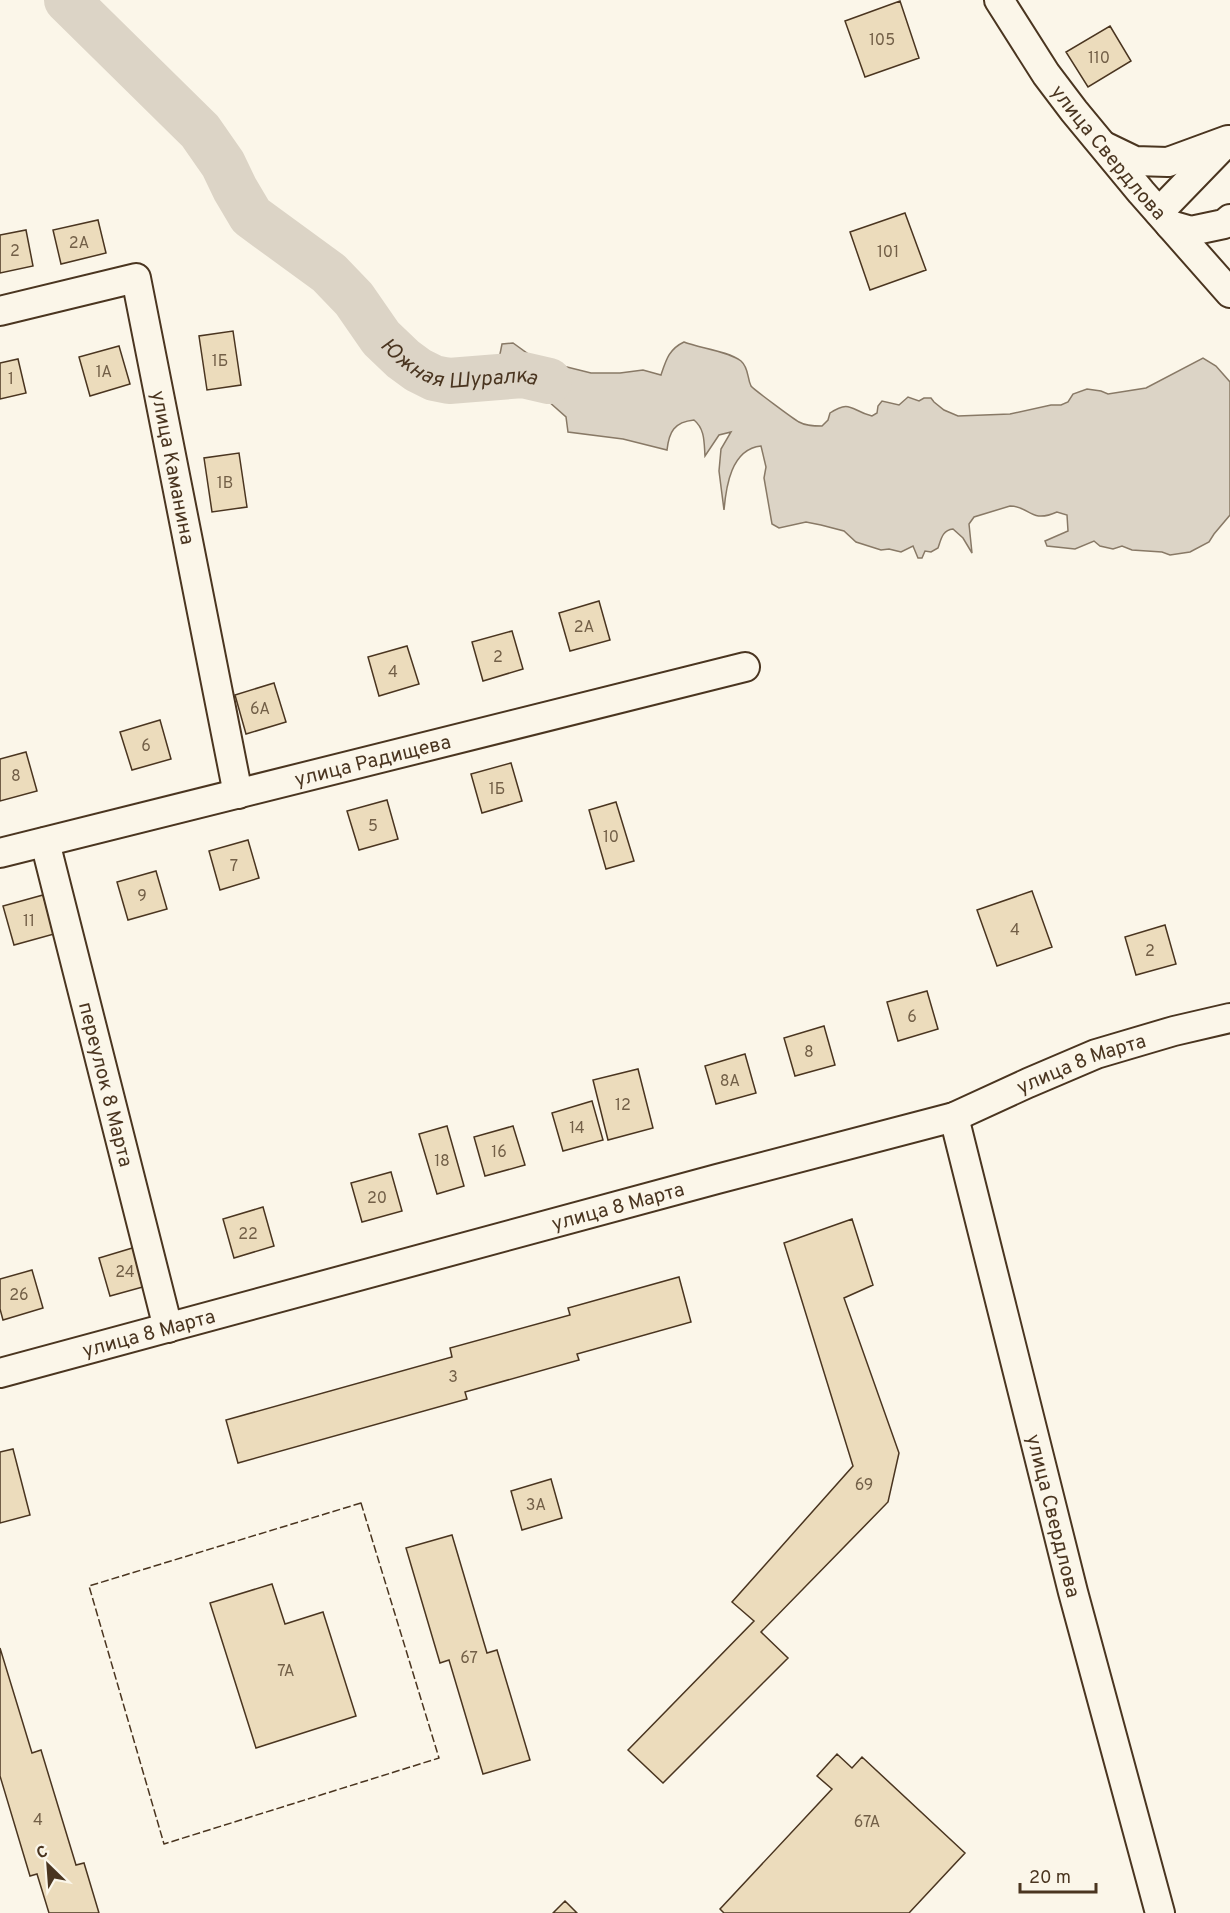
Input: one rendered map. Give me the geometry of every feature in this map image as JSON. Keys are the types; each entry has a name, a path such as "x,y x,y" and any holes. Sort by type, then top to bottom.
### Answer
{"street":[{"name":"улица Свердлова","path":"999,0 1046,74 1164,219 1230,293"},
{"path":"1103,145 1135,161 1168,162 1229,139"},
{"path":"1229,139 1164,219 1191,231 1224,224 1230,219"},
{"name":"улица Каманина","path":"0,311 136,278 238,794"},
{"name":"улица Радищева","path":"0,853 745,667"},
{"name":"переулок 8 Марта","path":"45,842 168,1328"},
{"name":"улица 8 Марта","path":"0,1373 717,1179 954,1118 1096,1054 1174,1031 1230,1018"},
{"name":"улица Свердлова","path":"954,1118 1073,1592 1160,1913"}],"shaded area":[{"path":"684,342 729,355 741,361 753,388 799,422 816,426 822,426 828,420 830,413 842,407 851,407 872,416 877,413 882,401 899,405 908,397 919,401 931,398 944,410 958,416 1010,414 1061,405 1068,402 1073,394 1087,389 1108,394 1146,388 1203,358 1216,366 1230,382 1230,515 1209,542 1190,552 1170,555 1162,552 1132,550 1122,546 1113,549 1100,546 1094,541 1075,549 1047,546 1045,541 1068,531 1067,515 1057,512 1041,516 1010,506 974,517 969,524 972,553 963,538 953,529 944,533 938,548 931,552 925,551 922,558 918,558 913,546 901,552 881,550 856,542 844,531 821,525 806,522 779,528 772,524 764,478 766,467 761,446 743,454 732,470 724,510 719,471 721,449 731,432 719,435 705,456 702,432 694,420 682,423 674,429 669,438 667,450 623,439 568,432 566,417 539,393 526,386 493,384 485,378 509,361 500,354 502,344 513,343 534,358 551,366 563,366 591,373 643,370 661,375 671,352"}],"building":[{"path":"900,1 919,58 865,77 845,21"},
{"path":"1110,26 1131,61 1088,87 1066,52"},
{"path":"905,213 926,270 870,290 850,232"},
{"path":"98,220 106,253 61,264 53,230"},
{"path":"26,230 33,266 0,273 0,235"},
{"path":"233,331 241,385 207,390 199,336"},
{"path":"119,346 130,384 90,396 79,357"},
{"path":"18,359 26,393 0,399 0,363"},
{"path":"239,453 247,507 212,512 204,458"},
{"path":"599,601 610,640 570,651 559,613"},
{"path":"512,631 523,669 483,681 472,642"},
{"path":"407,646 419,684 379,696 368,657"},
{"path":"274,683 286,722 246,734 235,695"},
{"path":"160,720 171,759 132,770 120,732"},
{"path":"26,752 37,791 0,801 0,759"},
{"path":"511,763 522,801 482,813 471,774"},
{"path":"387,800 398,839 359,850 347,811"},
{"path":"616,802 634,861 606,869 589,810"},
{"path":"248,840 259,878 220,890 209,851"},
{"path":"156,871 167,909 128,920 117,882"},
{"path":"1032,891 1052,947 997,966 977,910"},
{"path":"43,895 54,934 14,945 3,906"},
{"path":"1165,925 1176,964 1136,975 1125,937"},
{"path":"927,991 938,1029 898,1041 887,1002"},
{"path":"824,1026 835,1065 795,1076 784,1038"},
{"path":"745,1054 756,1093 716,1104 705,1066"},
{"path":"638,1069 653,1128 608,1140 593,1080"},
{"path":"592,1101 603,1140 563,1151 552,1113"},
{"path":"447,1126 464,1186 437,1194 419,1134"},
{"path":"513,1126 525,1165 485,1176 474,1137"},
{"path":"391,1172 402,1211 362,1222 351,1183"},
{"path":"263,1207 274,1246 234,1258 223,1219"},
{"path":"852,1219 873,1285 844,1298 899,1453 888,1502 761,1632 788,1658 663,1783 628,1750 754,1621 732,1602 853,1466 784,1243"},
{"path":"139,1246 150,1285 110,1296 99,1258"},
{"path":"32,1270 43,1308 3,1320 0,1309 0,1279"},
{"path":"679,1277 691,1322 577,1354 579,1360 465,1392 467,1399 238,1463 226,1420 452,1357 450,1348 570,1315 568,1308"},
{"path":"13,1449 30,1515 0,1523 0,1452"},
{"path":"551,1479 562,1518 522,1530 511,1491"},
{"path":"452,1535 487,1653 497,1650 530,1760 483,1774 449,1660 440,1663 406,1548"},
{"path":"272,1584 285,1624 323,1612 356,1716 256,1748 210,1603"},
{"path":"0,1648 32,1753 41,1750 76,1865 84,1863 99,1913 49,1913 37,1874 30,1876 0,1776"},
{"path":"837,1754 852,1768 862,1757 965,1853 909,1913 724,1913 720,1909 832,1789 817,1776"},
{"path":"565,1901 577,1913 553,1913"}],"waterway":[{"name":"Южная Шуралка","path":"67,0 200,131 223,164 251,216 329,273 354,299 381,338 403,359 434,378 449,381 523,375 549,381"}],"fence":[{"path":"361,1503 439,1758 164,1844 89,1586 361,1503"}]}
